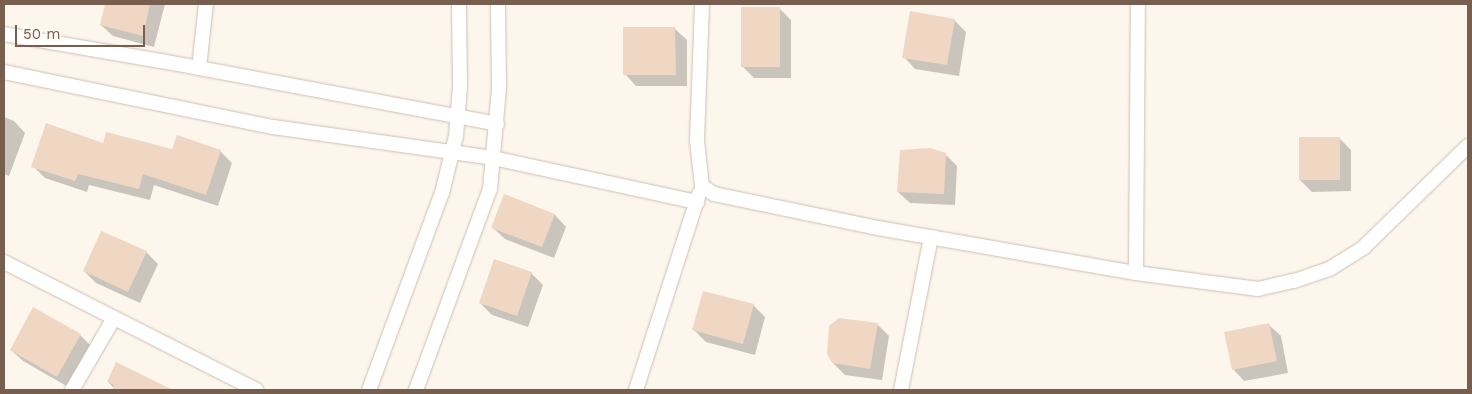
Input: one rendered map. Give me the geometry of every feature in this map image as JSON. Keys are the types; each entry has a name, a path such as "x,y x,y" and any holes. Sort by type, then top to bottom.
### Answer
{"street":[{"path":"199,68 206,4"},
{"path":"369,390 442,193 452,153 458,116 460,86 459,4"},
{"path":"416,390 490,189 499,89 498,4"},
{"path":"636,390 702,186 697,141 702,4"},
{"path":"1136,273 1138,4"},
{"path":"4,34 199,68 497,124"},
{"path":"4,72 273,127 493,158 697,202"},
{"path":"702,186 714,194 930,237 1136,273 1258,289 1294,281 1331,268 1364,248 1468,146"},
{"path":"901,390 930,237"},
{"path":"4,262 256,390"},
{"path":"72,390 114,318"}],"building":[{"path":"105,4 150,4 143,36 100,25"},
{"path":"741,7 780,7 780,67 741,67"},
{"path":"910,11 955,19 947,65 902,58"},
{"path":"623,27 675,27 676,75 623,75"},
{"path":"46,123 103,143 106,132 172,149 177,135 221,150 206,195 143,174 139,189 78,174 75,181 31,167"},
{"path":"1299,137 1340,137 1340,180 1299,180"},
{"path":"930,148 946,153 944,194 897,192 900,150"},
{"path":"504,194 555,214 542,247 491,228"},
{"path":"101,231 147,251 128,292 83,271"},
{"path":"494,259 532,272 517,316 479,303"},
{"path":"703,291 754,304 743,344 692,330"},
{"path":"33,307 81,334 57,377 10,350"},
{"path":"839,318 878,323 870,369 832,363 827,354 829,326"},
{"path":"1269,323 1277,361 1232,370 1224,332"},
{"path":"116,362 173,390 112,390 114,385 107,382"}]}
